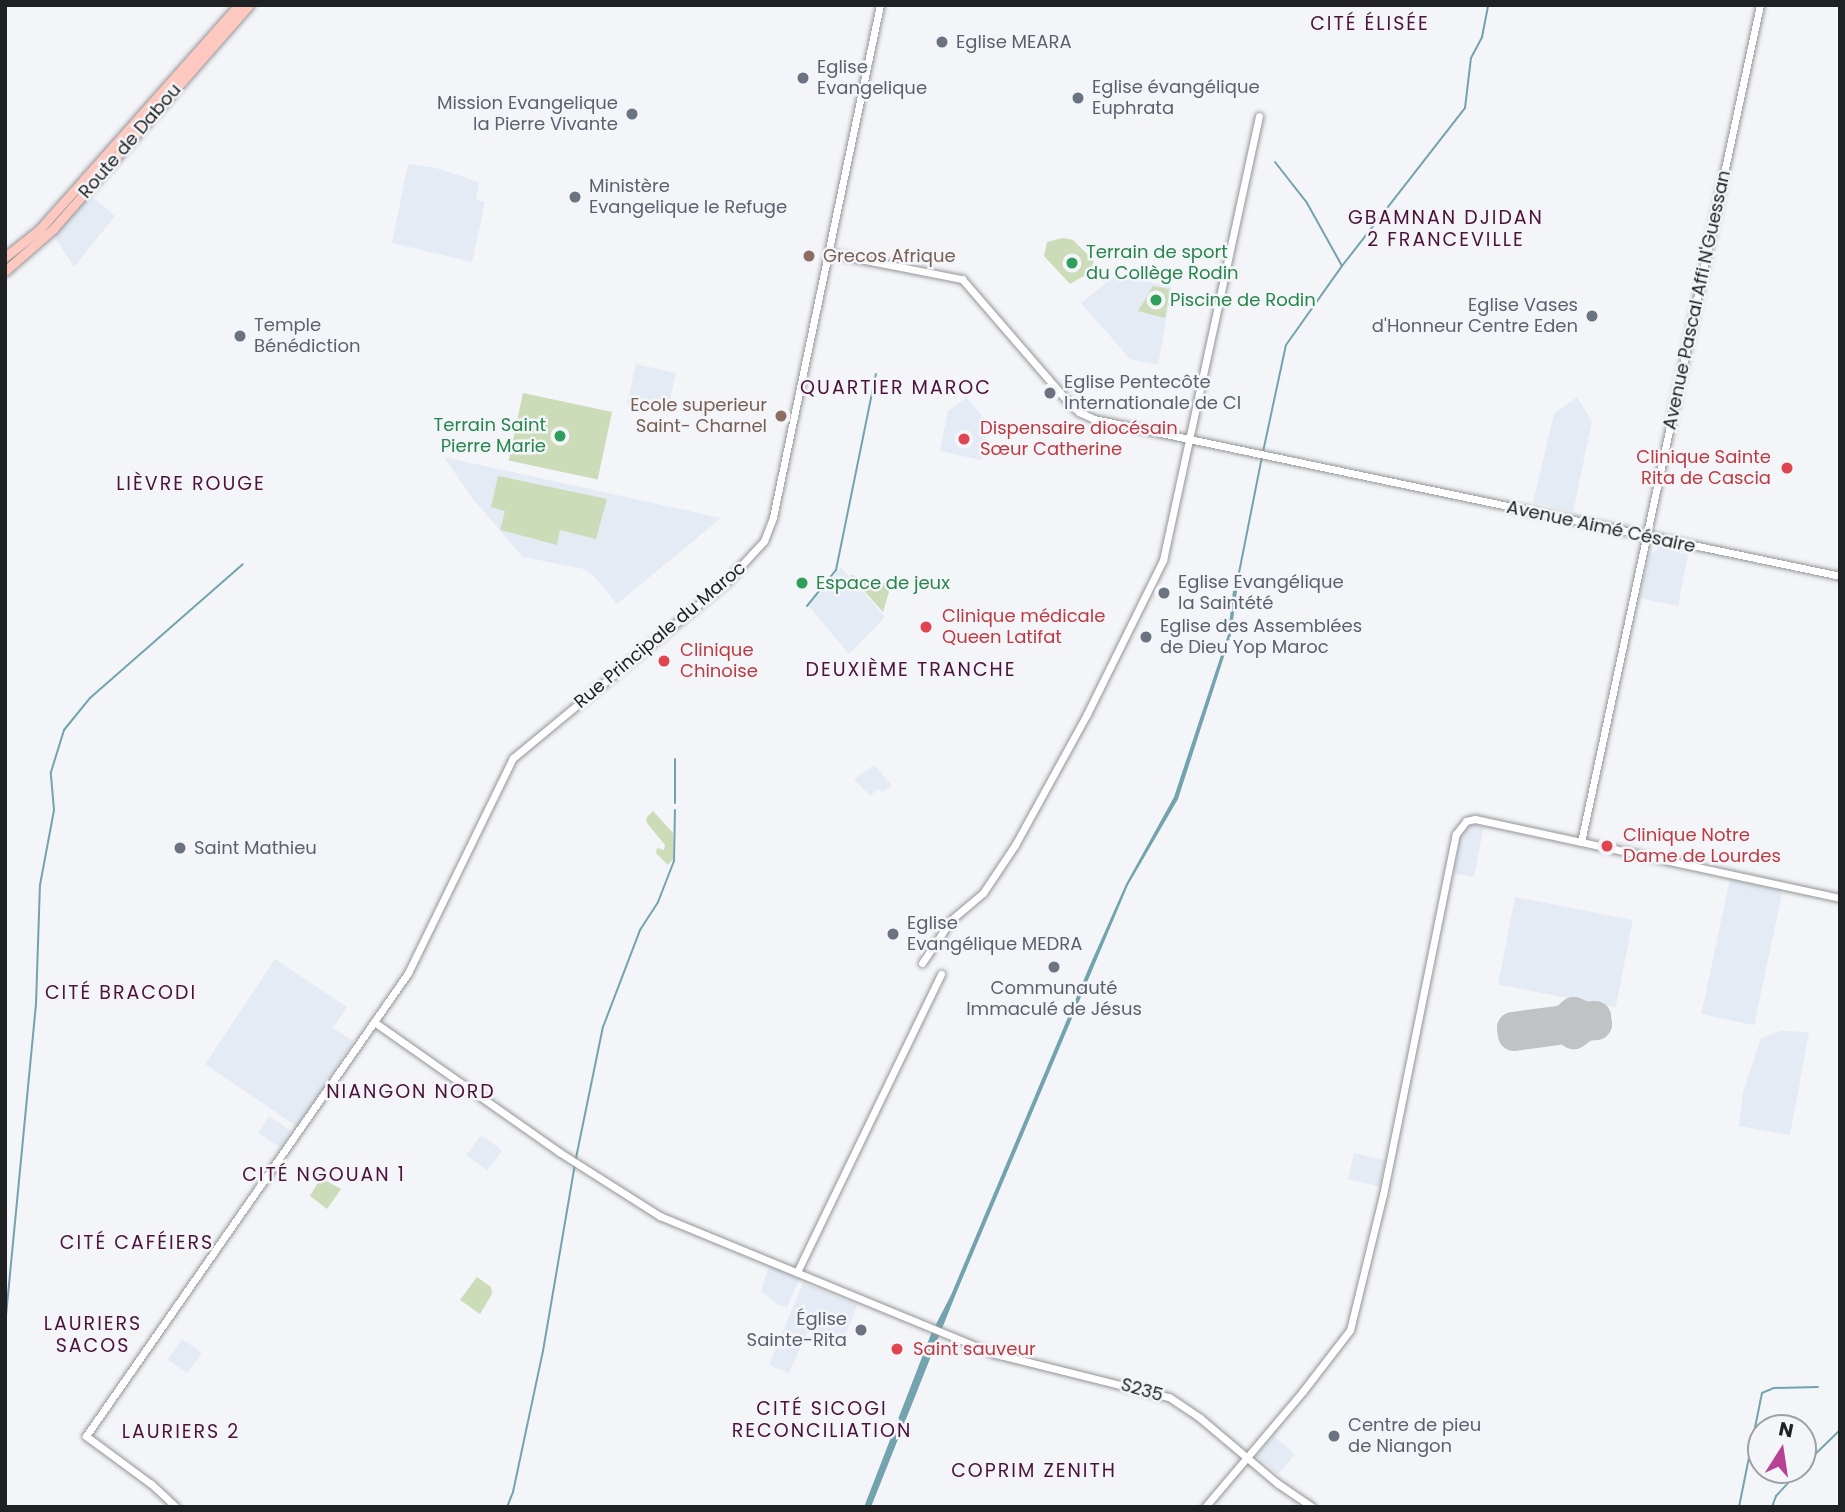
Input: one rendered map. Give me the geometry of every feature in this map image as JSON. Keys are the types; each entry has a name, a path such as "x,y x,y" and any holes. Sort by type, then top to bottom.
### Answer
{"main road":[{"path":"5,257 38,230 239,5"},
{"name":"Route de Dabou","path":"5,271 53,229 249,5"}],"street":[{"name":"Rue Principale du Maroc","path":"176,1507 151,1484 86,1436 414,961 513,758 726,582 764,541 773,517 880,5"},
{"name":"Avenue Pascal Affi N'Guessan","path":"1581,842 1760,5"},
{"path":"922,963 951,920 984,893 1001,869 1091,706 1163,560 1259,116"},
{"name":"Avenue Aimé Césaire","path":"829,253 962,279 1079,412 1094,419 1425,491 1840,576"},
{"path":"1205,1507 1350,1330 1383,1195 1456,834 1465,821 1475,820 1840,898"},
{"path":"797,1272 941,974"},
{"name":"S235","path":"374,1022 569,1158 660,1216 932,1329 1018,1361 1164,1395 1184,1406 1277,1483 1312,1507"}],"shaded area":[{"path":"408,164 436,168 479,182 476,200 485,202 472,262 392,243"},
{"path":"85,191 115,216 74,267 50,229"},
{"path":"1116,275 1172,287 1158,365 1130,359 1081,303"},
{"path":"636,364 676,373 667,413 627,404"},
{"path":"1577,397 1592,421 1573,512 1533,502 1554,414"},
{"name":"Dispensaire diocésain Sœur Catherine","path":"966,398 989,423 981,460 940,451 948,411"},
{"path":"444,457 721,518 617,604 592,574 584,569 523,557 472,498"},
{"path":"1660,547 1688,555 1678,606 1640,598 1649,555"},
{"path":"841,567 885,617 849,654 809,606"},
{"path":"874,765 892,785 882,793 878,789 870,796 854,779"},
{"path":"1467,826 1484,826 1474,877 1453,873 1461,836"},
{"path":"1730,879 1783,890 1754,1025 1701,1014"},
{"path":"1515,897 1633,920 1616,1007 1498,984"},
{"path":"275,959 347,1007 333,1028 353,1041 299,1128 205,1064"},
{"path":"1781,1031 1809,1032 1790,1135 1739,1126 1743,1092 1761,1038"},
{"path":"269,1116 291,1131 280,1148 258,1133"},
{"path":"481,1135 502,1150 487,1171 466,1155"},
{"path":"1354,1153 1385,1160 1379,1187 1348,1179"},
{"path":"769,1266 800,1278 787,1307 778,1305 761,1291"},
{"path":"803,1283 857,1305 842,1345 808,1331 789,1373 769,1365"},
{"path":"182,1339 202,1353 187,1373 168,1359"},
{"path":"1274,1436 1295,1454 1278,1474 1257,1456"}],"green space":[{"name":"Terrain de sport du Collège Rodin","path":"1063,238 1073,240 1094,261 1090,272 1070,284 1044,256 1047,242"},
{"name":"Piscine de Rodin","path":"1153,286 1170,289 1165,318 1138,311"},
{"name":"Terrain Saint Pierre Marie","path":"523,393 612,412 598,479 509,460"},
{"path":"498,476 607,499 596,539 560,530 557,545 500,530 505,511 491,507"},
{"path":"850,575 891,585 883,612"},
{"path":"653,811 673,833 673,859 668,865 656,853 657,848 664,850 665,845 647,823 646,818"},
{"path":"321,1178 341,1189 327,1209 310,1196"},
{"path":"477,1277 491,1287 492,1294 480,1314 460,1300"}],"water":[{"path":"1233,591 1237,591 1231,635 1178,799 1128,885 955,1296 871,1507 864,1507 931,1334 951,1295 1090,965 1126,884 1174,797 1228,634"}],"waterway":[{"path":"1263,452 1286,345 1342,266 1465,108 1471,58 1482,37 1488,5"},
{"path":"1275,162 1307,203 1342,266"},
{"path":"807,606 836,570 876,374"},
{"path":"1235,593 1262,457"},
{"path":"5,1326 36,1004 40,885 54,810 51,772 64,730 90,698 243,564"},
{"path":"675,759 675,803"},
{"path":"576,1158 603,1027 640,930 658,902 674,861 675,810"},
{"path":"507,1507 513,1492 543,1351 575,1164"},
{"path":"1739,1507 1762,1393 1774,1388 1818,1387"},
{"path":"1817,1452 1840,1430"},
{"path":"1772,1507 1776,1496 1787,1484"}],"runway":[{"path":"1574,1013 1585,1018 1595,1017 1596,1024 1585,1025 1574,1033 1566,1028 1514,1035 1513,1028 1565,1021 1574,1013"}],"place":[{"name":"Eglise MEARA","path":"942,42"},
{"name":"Eglise Evangelique","path":"803,78"},
{"name":"Eglise évangélique Euphrata","path":"1078,98"},
{"name":"Mission Evangelique la Pierre Vivante","path":"632,114"},
{"name":"Ministère Evangelique le Refuge","path":"575,197"},
{"name":"Grecos Afrique","path":"809,256"},
{"name":"Terrain de sport du Collège Rodin","path":"1072,263"},
{"name":"Piscine de Rodin","path":"1156,300"},
{"name":"Eglise Vases d'Honneur Centre Eden","path":"1592,316"},
{"name":"Temple Bénédiction","path":"240,336"},
{"name":"Eglise Pentecôte Internationale de CI","path":"1050,393"},
{"name":"Ecole superieur Saint- Charnel","path":"781,416"},
{"name":"Terrain Saint Pierre Marie","path":"560,436"},
{"name":"Dispensaire diocésain Sœur Catherine","path":"964,439"},
{"name":"Clinique Sainte Rita de Cascia","path":"1787,468"},
{"name":"Espace de jeux","path":"802,583"},
{"name":"Eglise Evangélique la Saintété","path":"1164,593"},
{"name":"Clinique médicale Queen Latifat","path":"926,627"},
{"name":"Eglise des Assemblées de Dieu Yop Maroc","path":"1146,637"},
{"name":"Clinique Chinoise","path":"664,661"},
{"name":"Clinique Notre Dame de Lourdes","path":"1607,846"},
{"name":"Saint Mathieu","path":"180,848"},
{"name":"Eglise Evangélique MEDRA","path":"893,934"},
{"name":"Communauté Immaculé de Jésus","path":"1054,967"},
{"name":"Église Sainte-Rita","path":"861,1330"},
{"name":"Saint sauveur","path":"897,1349"},
{"name":"Centre de pieu de Niangon","path":"1334,1436"}],"district":[{"name":"CITÉ ÉLISÉE","path":"1370,24"},
{"name":"GBAMNAN DJIDAN 2 FRANCEVILLE","path":"1446,229"},
{"name":"QUARTIER MAROC","path":"896,388"},
{"name":"LIÈVRE ROUGE","path":"191,484"},
{"name":"DEUXIÈME TRANCHE","path":"911,670"},
{"name":"CITÉ BRACODI","path":"121,993"},
{"name":"NIANGON NORD","path":"411,1092"},
{"name":"CITÉ NGOUAN 1","path":"324,1175"},
{"name":"CITÉ CAFÉIERS","path":"137,1243"},
{"name":"LAURIERS SACOS","path":"93,1335"},
{"name":"CITÉ SICOGI RECONCILIATION","path":"822,1420"},
{"name":"LAURIERS 2","path":"181,1432"},
{"name":"COPRIM ZENITH","path":"1034,1471"}]}
